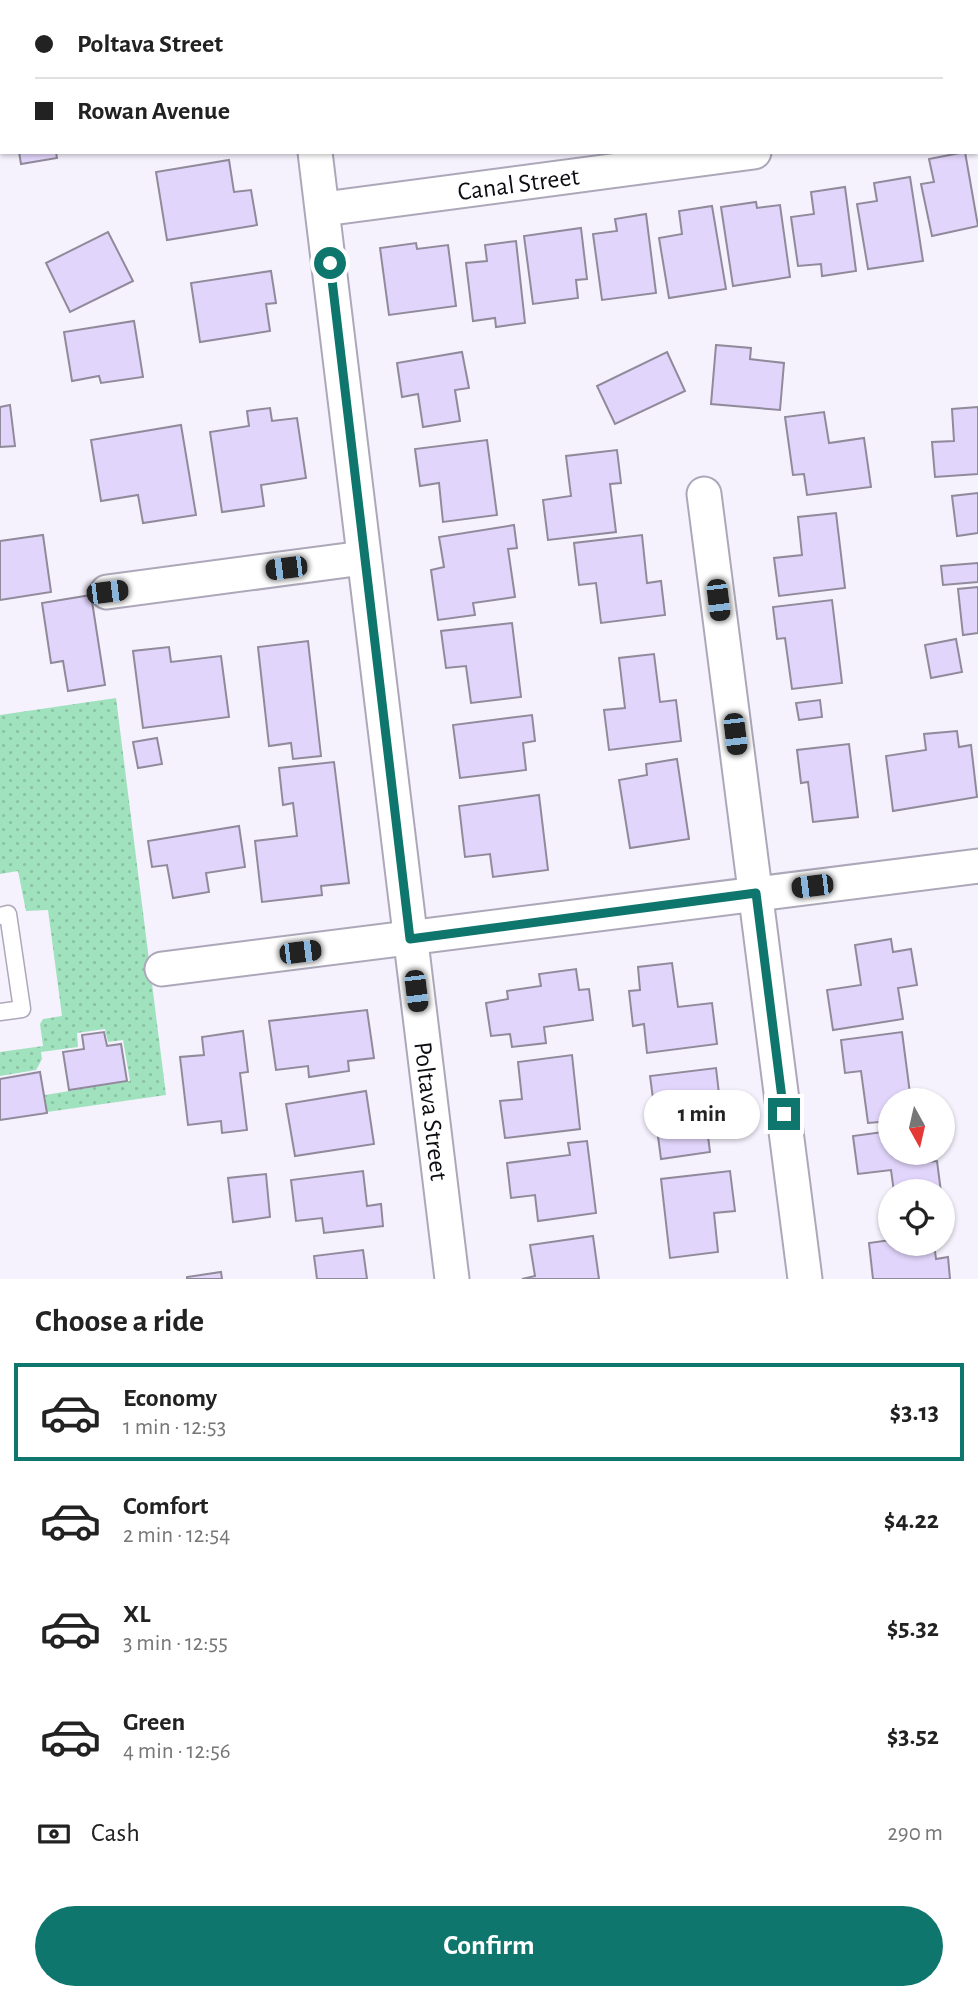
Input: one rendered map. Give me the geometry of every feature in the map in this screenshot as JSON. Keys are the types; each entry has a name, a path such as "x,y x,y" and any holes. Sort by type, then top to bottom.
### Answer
{"street":[{"name":"Poltava Street","path":"315,154 452,1279"},
{"name":"Canal Street","path":"324,209 739,154"},
{"path":"704,494 806,1279"},
{"path":"107,592 363,558"},
{"path":"162,969 978,866"}],"lane":[{"path":"0,916 8,914 22,1009 0,1012"}],"green space":[{"path":"116,698 166,1095 47,1112 45,1095 130,1081 123,1040 108,1042 105,1029 77,1033 78,1047 41,1052 42,1059 36,1070 0,1076 0,1052 43,1046 40,1024 43,1019 62,1016 48,910 26,911 18,871 0,874 0,715"}],"building":[{"path":"19,154 56,154 57,158 21,164"},
{"path":"965,154 978,226 932,236 921,184 934,182 929,159"},
{"path":"229,160 234,192 251,190 257,225 167,240 156,172"},
{"path":"910,177 923,261 868,269 857,204 877,201 874,183"},
{"path":"845,187 856,271 822,276 821,264 798,266 791,217 814,214 811,192"},
{"path":"756,202 757,208 780,205 790,277 733,286 721,207"},
{"path":"712,206 726,289 669,298 659,238 682,234 679,211"},
{"path":"646,214 656,293 602,300 593,234 617,231 615,219"},
{"path":"581,228 587,279 576,280 578,298 533,304 524,236"},
{"path":"108,232 133,281 70,312 46,263"},
{"path":"516,241 525,323 496,327 495,318 473,321 466,263 487,261 485,245"},
{"path":"416,243 417,249 448,245 456,306 389,315 380,248"},
{"path":"271,271 276,303 266,304 270,331 200,342 191,283"},
{"path":"134,321 143,377 101,383 99,376 72,381 64,332"},
{"path":"716,345 751,348 750,359 784,363 780,410 711,404"},
{"path":"462,352 469,388 455,390 460,421 423,427 418,394 402,397 397,363"},
{"path":"667,352 685,391 615,424 597,386"},
{"path":"10,405 15,446 0,447 0,407"},
{"path":"978,407 978,474 935,477 932,442 954,441 952,409"},
{"path":"270,408 272,421 297,418 306,478 261,485 264,506 222,512 210,432 249,426 247,411"},
{"path":"824,412 829,443 864,438 871,487 807,495 804,474 793,475 785,417"},
{"path":"181,425 196,515 143,523 138,495 101,501 91,440"},
{"path":"487,440 497,515 443,522 439,483 420,486 415,449"},
{"path":"617,450 621,483 610,484 616,532 548,540 543,500 571,496 566,456"},
{"path":"978,493 978,533 957,536 952,496"},
{"path":"836,513 845,588 779,596 774,558 802,555 798,517"},
{"path":"514,525 517,548 508,549 515,597 473,603 475,615 438,620 431,570 444,567 439,537"},
{"path":"43,535 51,592 0,600 0,541"},
{"path":"642,535 647,583 661,581 665,615 601,623 596,583 579,585 574,543"},
{"path":"978,563 978,582 943,585 941,566"},
{"path":"978,587 978,633 963,635 958,589"},
{"path":"91,595 105,685 68,691 63,661 51,663 42,603"},
{"path":"832,600 842,683 792,689 785,638 777,639 773,607"},
{"path":"512,623 521,697 471,703 466,666 446,668 441,631"},
{"path":"956,639 962,672 931,678 925,645"},
{"path":"308,641 321,756 293,759 291,743 269,746 258,647"},
{"path":"169,647 171,662 221,656 229,717 143,728 133,651"},
{"path":"654,654 660,702 676,700 681,741 609,750 604,710 625,708 619,658"},
{"path":"820,700 822,717 799,720 796,703"},
{"path":"532,715 535,741 523,743 526,770 460,778 453,725"},
{"path":"957,731 959,747 971,745 977,797 893,811 886,756 926,750 924,734"},
{"path":"157,738 162,764 138,768 133,742"},
{"path":"849,744 858,817 813,822 808,782 801,783 797,750"},
{"path":"677,759 689,839 630,848 619,780 647,775 646,764"},
{"path":"334,762 349,883 321,886 322,895 262,902 255,841 297,836 293,803 283,805 279,768"},
{"path":"539,795 548,870 493,877 490,854 465,857 459,806"},
{"path":"239,826 245,867 206,873 209,892 173,898 167,865 152,867 148,841"},
{"path":"891,939 893,952 911,949 917,985 898,988 903,1019 833,1030 827,990 861,985 855,945"},
{"path":"672,963 678,1007 712,1003 717,1044 647,1053 644,1024 633,1026 629,991 640,990 638,967"},
{"path":"576,969 579,990 589,989 593,1020 544,1027 546,1043 512,1047 510,1034 491,1036 486,1003 508,999 507,991 541,986 539,974"},
{"path":"367,1010 374,1058 348,1061 349,1071 309,1077 308,1066 276,1070 269,1021"},
{"path":"243,1031 248,1072 240,1073 247,1130 222,1133 221,1121 188,1125 180,1057 204,1055 202,1037"},
{"path":"104,1032 107,1046 121,1044 127,1081 69,1090 63,1052 84,1049 82,1035"},
{"path":"902,1032 909,1088 878,1088 878,1122 868,1123 861,1071 845,1073 841,1040"},
{"path":"572,1055 580,1129 505,1138 500,1101 522,1099 518,1062"},
{"path":"716,1068 721,1111 705,1113 710,1152 661,1159 650,1076"},
{"path":"40,1072 47,1113 0,1120 0,1079"},
{"path":"366,1091 374,1144 295,1156 286,1104"},
{"path":"878,1133 878,1166 938,1166 939,1179 892,1179 891,1170 858,1174 853,1136"},
{"path":"587,1141 596,1213 538,1221 535,1195 511,1198 507,1163 570,1155 568,1143"},
{"path":"363,1171 367,1206 381,1204 383,1226 324,1233 322,1218 296,1221 291,1180"},
{"path":"730,1171 735,1211 714,1213 718,1252 670,1258 661,1179"},
{"path":"266,1174 270,1217 233,1222 228,1178"},
{"path":"593,1236 599,1279 522,1279 535,1276 530,1245"},
{"path":"878,1242 878,1256 936,1256 936,1259 948,1257 950,1279 873,1279 869,1243"},
{"path":"363,1250 367,1279 317,1279 314,1256"},
{"path":"221,1272 222,1279 187,1279 187,1277"}],"route":[{"path":"330,263 410,939 756,893 784,1114"}]}
